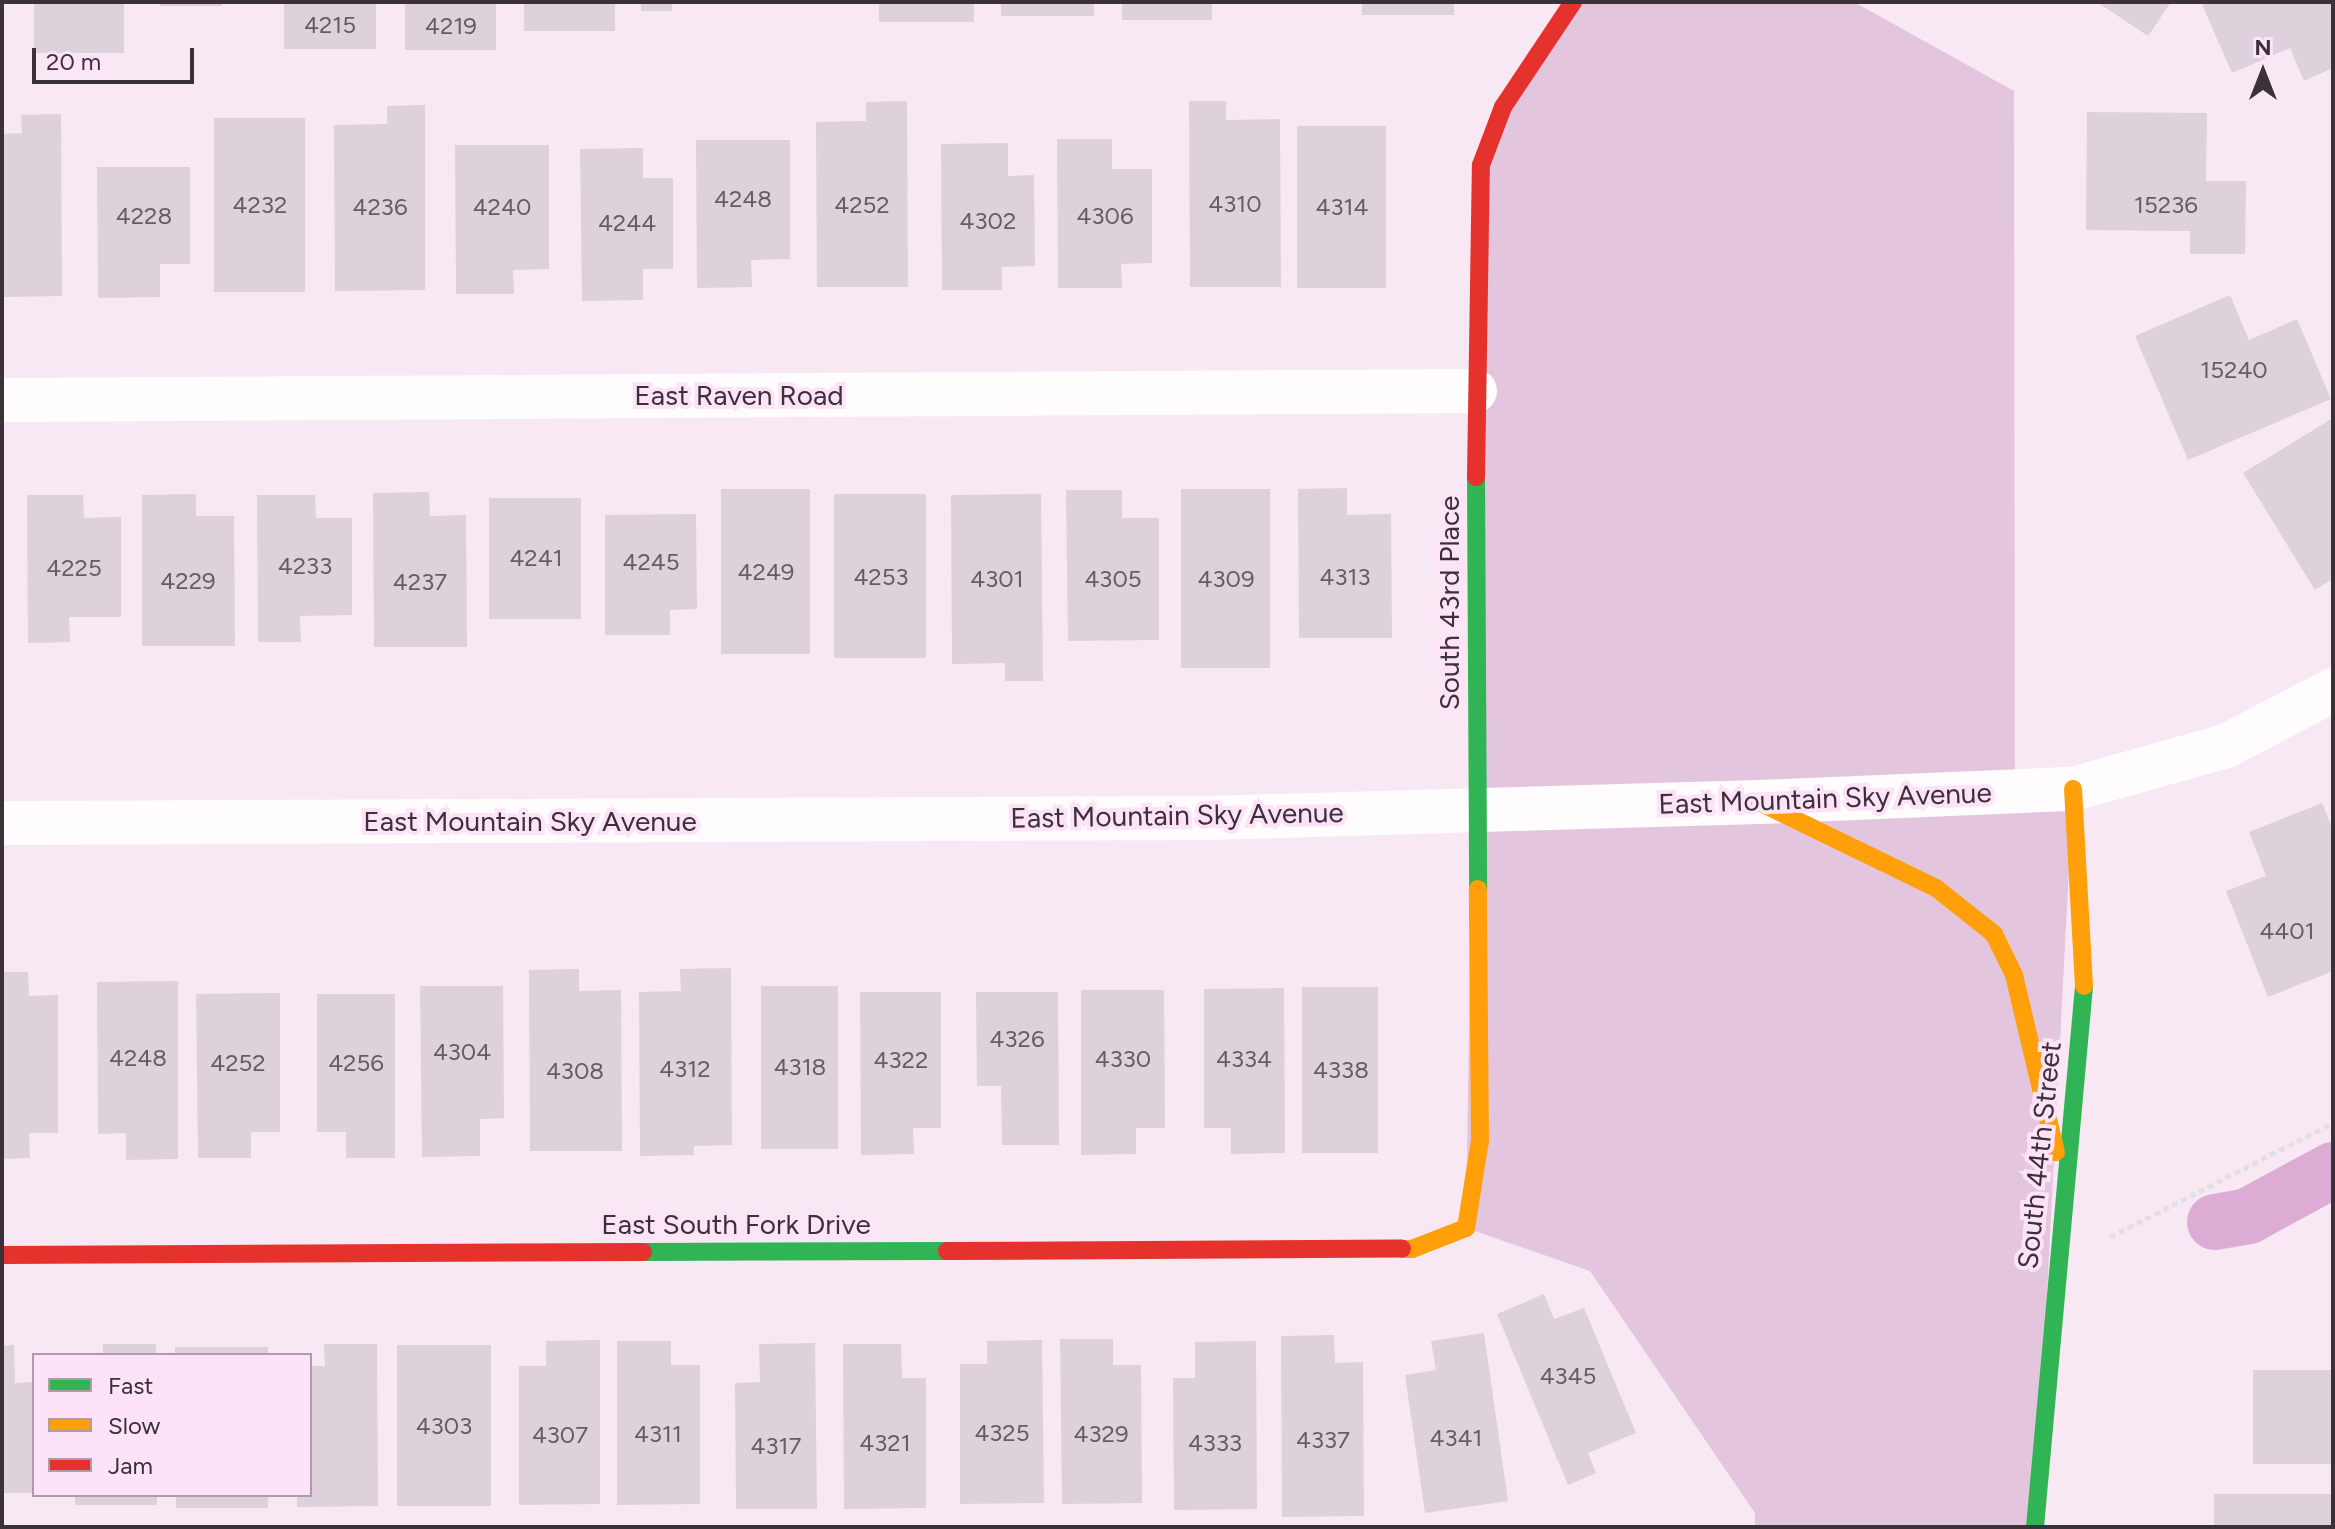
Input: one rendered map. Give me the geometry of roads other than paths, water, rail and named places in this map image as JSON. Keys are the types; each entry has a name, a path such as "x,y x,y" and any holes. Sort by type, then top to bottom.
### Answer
{"street":[{"name":"South 43rd Place","path":"1466,1228 1480,1141 1475,391 1481,165 1503,107 1573,2"},
{"name":"East Raven Road","path":"2,400 1475,391"},
{"name":"East Mountain Sky Avenue","path":"2,823 1191,818 1759,802 2073,789 2226,746 2333,690"},
{"name":"South 44th Street","path":"2035,1527 2056,1265 2084,994 2073,789"},
{"path":"1759,802 1936,888 1994,934 2014,975 2065,1190"},
{"name":"East South Fork Drive","path":"2,1255 1412,1249 1466,1228"}],"waterway":[{"path":"2215,1222 2248,1216 2333,1170"}]}
